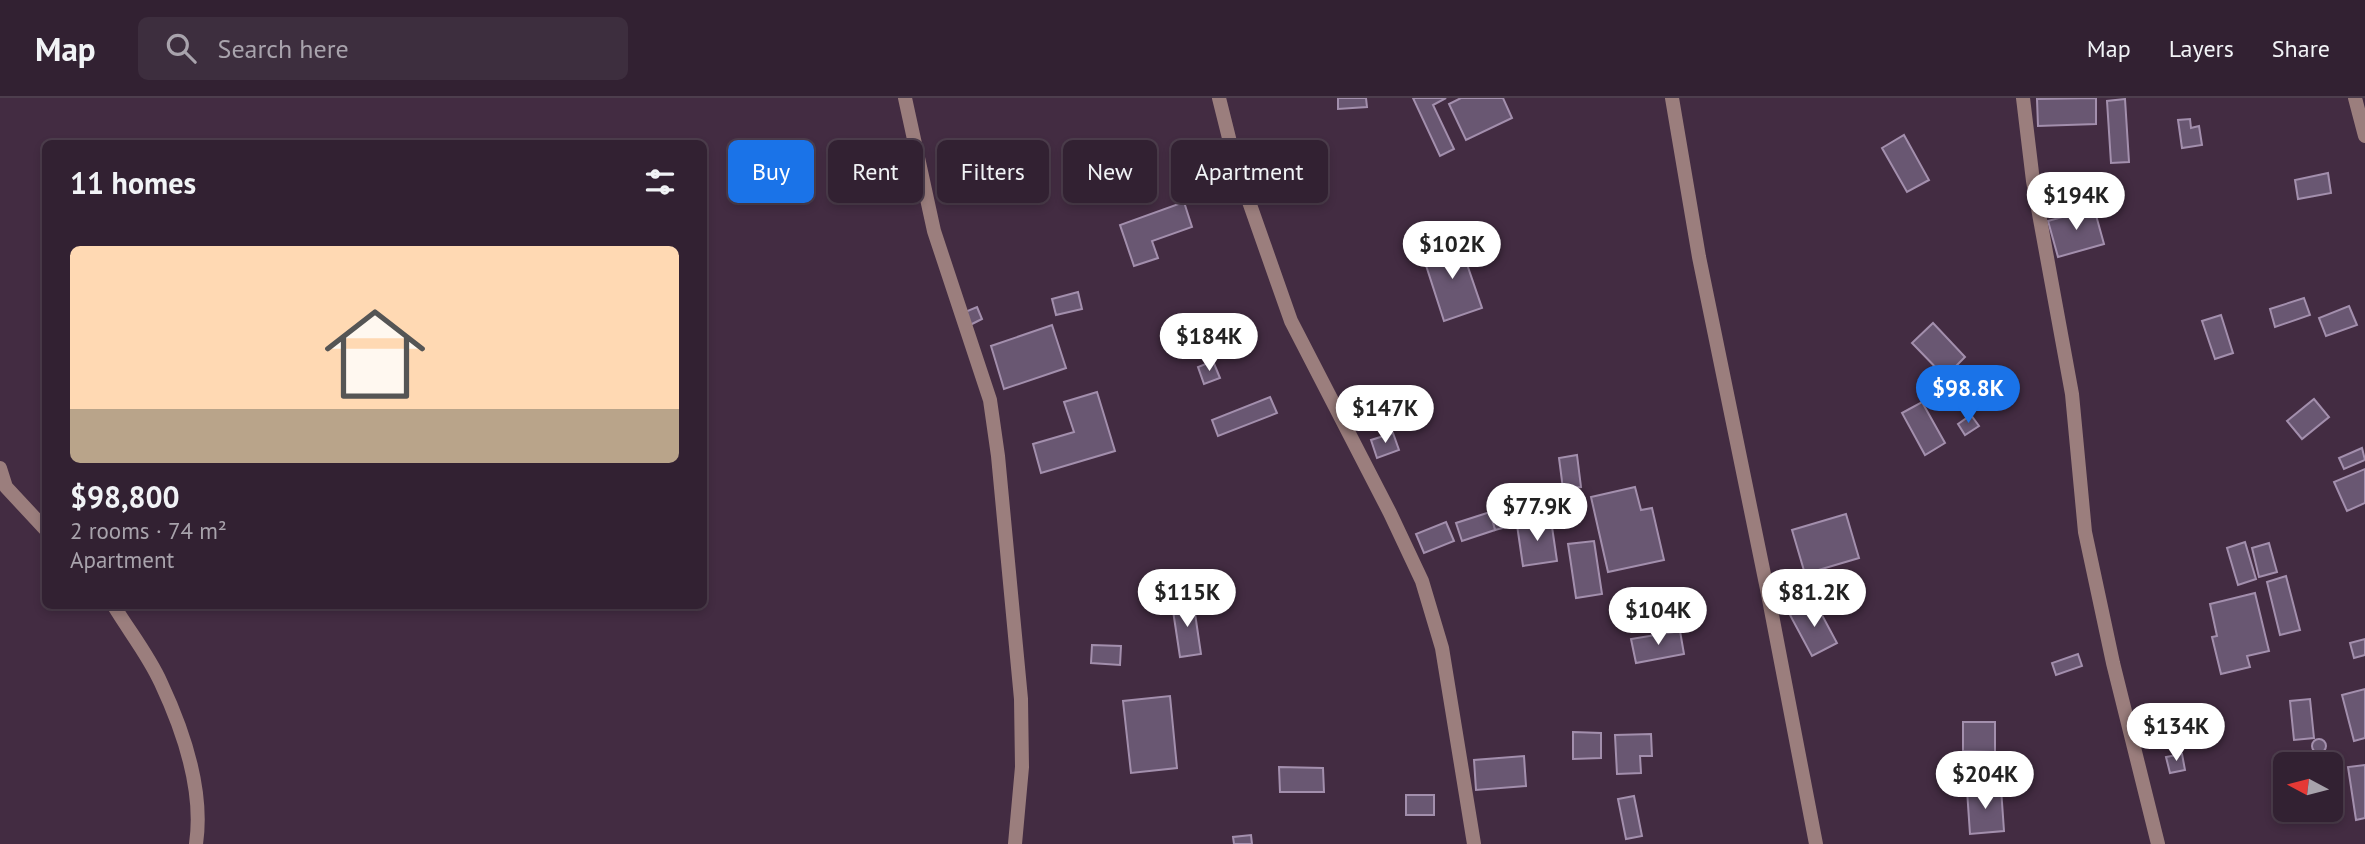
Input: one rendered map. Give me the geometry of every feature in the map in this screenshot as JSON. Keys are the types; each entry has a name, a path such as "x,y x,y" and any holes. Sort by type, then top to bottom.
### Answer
{"street":[{"path":"905,98 934,231 990,400 998,456 1021,699 1022,767 1015,844"},
{"path":"1219,98 1235,162 1291,321 1422,581 1442,648 1474,844"},
{"path":"1672,98 1699,257 1768,589 1816,844"},
{"path":"2023,98 2033,181 2072,394 2085,532 2125,716 2158,844"},
{"path":"2355,98 2365,136"},
{"path":"0,468 6,487 42,526"},
{"path":"116,609 161,682 190,757 199,823 196,844"}],"building":[{"path":"1338,98 1366,98 1367,107 1338,109"},
{"path":"1413,98 1446,98 1433,105 1454,149 1440,156"},
{"path":"1461,98 1503,98 1512,118 1466,140 1449,104"},
{"path":"2096,98 2096,124 2038,126 2037,99"},
{"path":"2125,99 2129,162 2111,163 2107,101"},
{"path":"2190,119 2191,128 2199,126 2202,145 2182,148 2178,120"},
{"path":"1904,135 1929,180 1907,192 1882,148"},
{"path":"2328,173 2331,193 2298,199 2295,180"},
{"path":"1184,203 1192,227 1152,241 1158,258 1134,266 1120,225"},
{"path":"2094,208 2104,244 2058,257 2048,221"},
{"path":"1459,241 1482,308 1444,321 1422,253"},
{"path":"1078,292 1082,309 1056,315 1052,299"},
{"path":"2304,298 2310,315 2275,327 2270,309"},
{"path":"2349,306 2357,325 2326,336 2319,318"},
{"path":"977,307 982,319 970,325 965,312"},
{"path":"2221,315 2233,353 2215,359 2202,321"},
{"path":"1933,323 1965,357 1945,377 1912,343"},
{"path":"1052,325 1066,368 1004,389 991,346"},
{"path":"1213,361 1220,378 1204,384 1198,367"},
{"path":"1097,392 1115,451 1041,473 1033,444 1074,432 1064,402"},
{"path":"1421,394 1425,416 1399,421 1394,399"},
{"path":"1270,397 1277,413 1218,436 1212,420"},
{"path":"2314,399 2329,417 2302,439 2287,421"},
{"path":"1922,402 1945,443 1925,455 1902,413"},
{"path":"1971,415 1979,426 1965,435 1958,424"},
{"path":"1393,433 1399,450 1377,458 1371,440"},
{"path":"2362,448 2365,460 2344,469 2339,458"},
{"path":"1577,455 1581,487 1563,489 1559,458"},
{"path":"2365,469 2365,503 2347,511 2334,482"},
{"path":"1635,487 1641,510 1652,508 1664,560 1608,572 1591,497"},
{"path":"1531,501 1536,519 1495,530 1490,512"},
{"path":"1490,512 1495,530 1462,541 1456,523"},
{"path":"1846,514 1859,558 1805,574 1792,530"},
{"path":"1551,520 1557,561 1523,566 1517,525"},
{"path":"1446,522 1454,541 1424,553 1416,534"},
{"path":"1594,541 1602,594 1576,598 1568,544"},
{"path":"2245,542 2256,579 2238,585 2227,548"},
{"path":"2269,543 2277,572 2259,577 2252,548"},
{"path":"2286,576 2300,630 2280,635 2267,582"},
{"path":"2255,593 2269,651 2247,656 2250,667 2221,674 2212,637 2217,636 2210,604"},
{"path":"1193,600 1201,654 1180,657 1172,604"},
{"path":"1815,602 1837,643 1812,656 1790,615"},
{"path":"1680,631 1684,654 1636,663 1631,639"},
{"path":"2365,639 2365,655 2354,658 2350,643"},
{"path":"1092,645 1121,646 1120,665 1091,663"},
{"path":"2078,654 2082,666 2056,675 2052,663"},
{"path":"2365,689 2365,738 2354,741 2342,695"},
{"path":"1170,696 1177,768 1131,773 1123,701"},
{"path":"2310,699 2314,738 2294,740 2290,701"},
{"path":"1963,722 1995,722 1995,752 1963,751"},
{"path":"1573,732 1601,733 1601,758 1573,759"},
{"path":"1651,734 1652,756 1640,756 1641,773 1617,774 1615,735"},
{"path":"2314,741 2324,741 2324,751 2314,751"},
{"path":"2182,754 2185,770 2170,773 2166,757"},
{"path":"1524,756 1526,786 1476,790 1474,760"},
{"path":"2365,765 2365,818 2356,820 2348,767"},
{"path":"1279,767 1323,768 1324,792 1280,792"},
{"path":"2001,788 2004,831 1970,834 1967,790"},
{"path":"1406,795 1434,795 1434,815 1406,815"},
{"path":"1634,796 1642,836 1626,839 1618,799"},
{"path":"1251,835 1252,844 1234,844 1233,837"}]}
